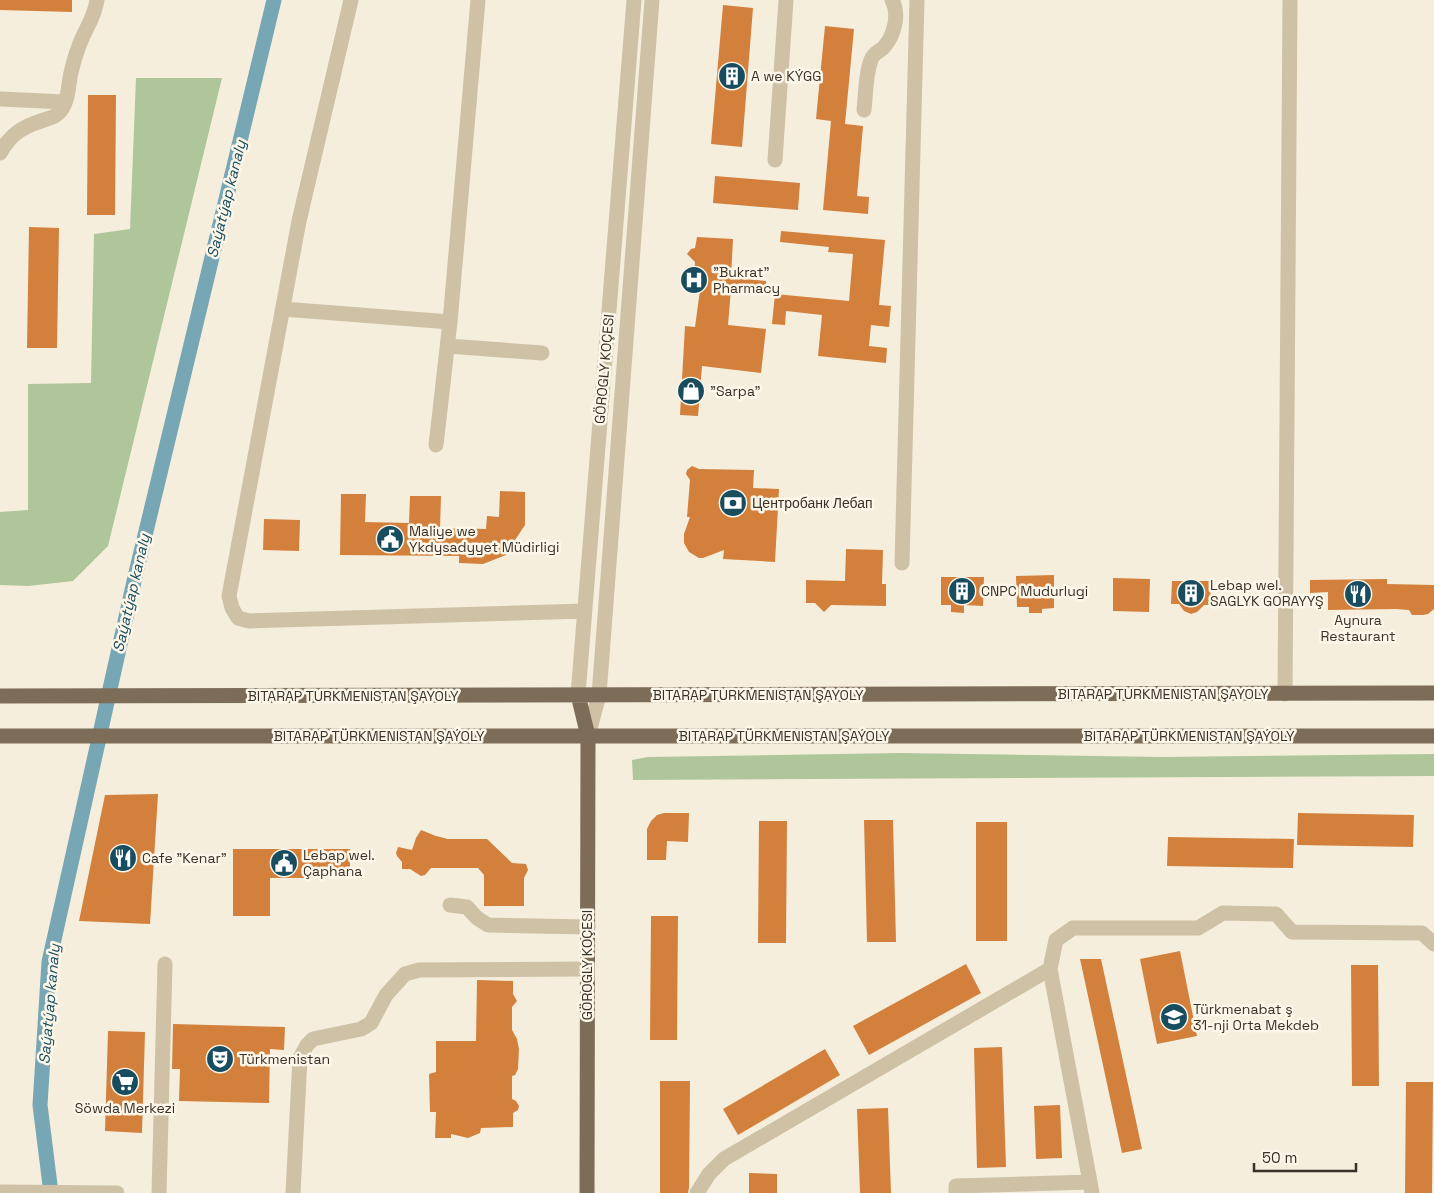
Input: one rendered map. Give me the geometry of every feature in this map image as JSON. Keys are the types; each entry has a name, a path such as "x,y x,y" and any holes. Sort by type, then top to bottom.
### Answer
{"main road":[{"name":"BITARAP TURKMENISTAN ŞAYOLY","path":"0,696 1434,693"},
{"name":"GÖROGLY KOÇESI","path":"578,695 588,736 587,1193"},
{"name":"BITARAP TÜRKMENISTAN ŞAÝOLY","path":"0,736 1434,736"}],"street":[{"path":"0,153 13,134 56,115 65,102 72,66 80,43 91,22 96,0"},
{"path":"351,0 299,221 229,596 232,608 238,618 249,621 585,611"},
{"path":"436,445 448,346 478,0"},
{"name":"GÖROGLY KOÇESI","path":"578,695 634,0"},
{"name":"GÖROGLY KOÇESI","path":"588,736 599,695 652,0"},
{"path":"774,160 786,0"},
{"path":"864,110 868,68 875,53 884,47 892,35 895,15 892,0"},
{"path":"902,563 916,0"},
{"path":"1286,694 1290,0"},
{"path":"0,100 65,102"},
{"path":"283,309 450,322"},
{"path":"448,346 542,354"},
{"path":"450,905 467,907 477,918 488,924 588,927"},
{"path":"956,1193 956,1186 1091,1188 1050,969 1056,940 1073,928 1198,928 1222,913 1276,914 1292,932 1422,933 1434,944"},
{"path":"159,1193 165,964"},
{"path":"293,1193 300,1058 306,1044 313,1039 361,1029 370,1022 386,995 405,974 419,970 588,969"},
{"path":"697,1193 708,1174 724,1159 1050,969"},
{"path":"0,1192 117,1193"}],"green space":[{"path":"136,78 222,78 108,546 73,581 28,586 0,585 0,512 28,510 28,384 91,383 94,234 130,229"},
{"path":"900,753 1161,757 1434,754 1434,776 633,780 632,760 648,757"}],"building":[{"path":"0,0 72,0 72,12 0,10"},
{"name":"A we KÝGG","path":"723,5 753,8 742,147 711,144"},
{"path":"825,26 854,29 845,124 863,126 857,196 869,197 868,214 823,210 831,121 816,119"},
{"path":"88,95 116,95 115,215 87,215"},
{"path":"715,176 800,183 798,210 713,203"},
{"path":"29,227 59,228 57,348 27,348"},
{"path":"781,231 885,240 879,305 891,306 889,327 871,325 869,346 887,348 886,363 818,356 822,315 786,311 785,325 772,324 775,294 849,301 853,254 828,252 829,247 780,242"},
{"path":"697,237 733,239 731,278 766,281 767,292 731,289 728,325 766,329 761,373 702,366 698,416 680,415 685,326 695,327 701,283 694,280 695,262 687,254 691,249 695,248"},
{"name":"Центробанк Лебап","path":"692,466 699,469 754,470 753,488 779,489 775,562 723,559 724,550 703,558 699,558 689,552 684,543 684,534 690,517 687,517 690,480 686,474 687,470"},
{"path":"500,491 525,492 525,525 515,540 516,544 506,555 483,564 459,563 459,556 340,555 341,494 366,494 365,522 409,523 410,496 441,496 440,528 486,529 487,516 499,517"},
{"path":"264,519 300,520 299,551 263,550"},
{"path":"846,549 883,550 882,584 886,584 886,606 831,605 824,612 815,603 806,603 806,580 845,581"},
{"path":"1054,575 1054,608 1042,609 1042,613 1029,613 1029,607 1017,607 1016,576"},
{"name":"CNPC Mudurlugi","path":"941,577 984,577 983,606 964,605 964,613 951,612 951,605 941,605"},
{"path":"1113,578 1150,579 1149,612 1113,611"},
{"path":"1387,579 1387,584 1434,585 1434,609 1428,614 1423,615 1412,615 1409,610 1396,609 1328,610 1328,592 1310,593 1310,580"},
{"name":"Lebap wel. SAGLYK GORAYYŞ","path":"1172,581 1211,581 1210,605 1204,605 1197,612 1191,614 1184,611 1179,604 1171,604"},
{"name":"Cafe \"Kenar\"","path":"158,794 150,924 79,921 105,795"},
{"path":"664,813 689,813 688,842 667,841 666,860 647,860 647,829 657,815"},
{"path":"1298,813 1414,815 1413,847 1297,845"},
{"path":"864,820 893,820 896,942 867,942"},
{"path":"759,821 787,821 786,943 758,943"},
{"path":"976,822 1007,822 1007,941 976,941"},
{"path":"421,830 448,839 487,839 512,863 526,864 528,870 524,878 524,906 484,906 484,875 478,868 431,868 425,875 421,876 410,869 402,869 402,862 396,853 398,847 412,850"},
{"path":"1168,837 1294,839 1293,868 1167,866"},
{"name":"Lebap wel. Çaphana","path":"233,849 350,849 350,878 270,878 270,916 233,916"},
{"path":"651,916 678,916 677,1040 650,1040"},
{"path":"1180,951 1197,1036 1157,1044 1140,959"},
{"path":"1080,959 1101,959 1142,1149 1122,1153"},
{"path":"966,964 981,993 869,1055 853,1026"},
{"path":"1351,965 1378,965 1379,1086 1352,1086"},
{"path":"477,980 513,981 513,994 517,1001 512,1007 512,1030 517,1039 519,1049 518,1069 515,1075 512,1076 512,1099 519,1106 518,1110 513,1113 513,1127 481,1128 480,1133 468,1138 451,1134 451,1138 435,1138 436,1112 430,1112 429,1074 436,1072 436,1041 476,1041"},
{"name":"Türkmenistan","path":"173,1024 285,1027 284,1050 270,1049 269,1103 179,1101 180,1069 172,1069"},
{"name":"Söwda Merkezi","path":"108,1031 145,1032 142,1133 105,1131"},
{"path":"1002,1047 1006,1167 977,1168 974,1048"},
{"path":"825,1049 840,1075 738,1135 723,1109"},
{"path":"660,1081 690,1081 688,1193 660,1193"},
{"path":"1406,1082 1433,1082 1432,1193 1405,1193"},
{"path":"1060,1105 1062,1158 1036,1159 1034,1106"},
{"path":"888,1108 891,1193 860,1193 857,1109"},
{"path":"749,1173 777,1174 777,1193 749,1193"}],"waterway":[{"name":"Saýatýap kanaly","path":"51,1193 40,1105 49,962 135,577 274,0"}],"place":[{"name":"A we KÝGG","path":"732,76"},
{"name":"\"Bukrat\" Pharmacy","path":"694,280"},
{"name":"\"Sarpa\"","path":"691,391"},
{"name":"Центробанк Лебап","path":"733,503"},
{"name":"Maliye we Ykdysadyyet Müdirligi","path":"390,539"},
{"name":"CNPC Mudurlugi","path":"962,591"},
{"name":"Lebap wel. SAGLYK GORAYYŞ","path":"1191,593"},
{"name":"Aynura Restaurant","path":"1358,594"},
{"name":"Cafe \"Kenar\"","path":"123,858"},
{"name":"Lebap wel. Çaphana","path":"284,863"},
{"name":"Türkmenabat ş 31-nji Orta Mekdeb","path":"1174,1017"},
{"name":"Türkmenistan","path":"220,1059"},
{"name":"Söwda Merkezi","path":"125,1082"}]}
